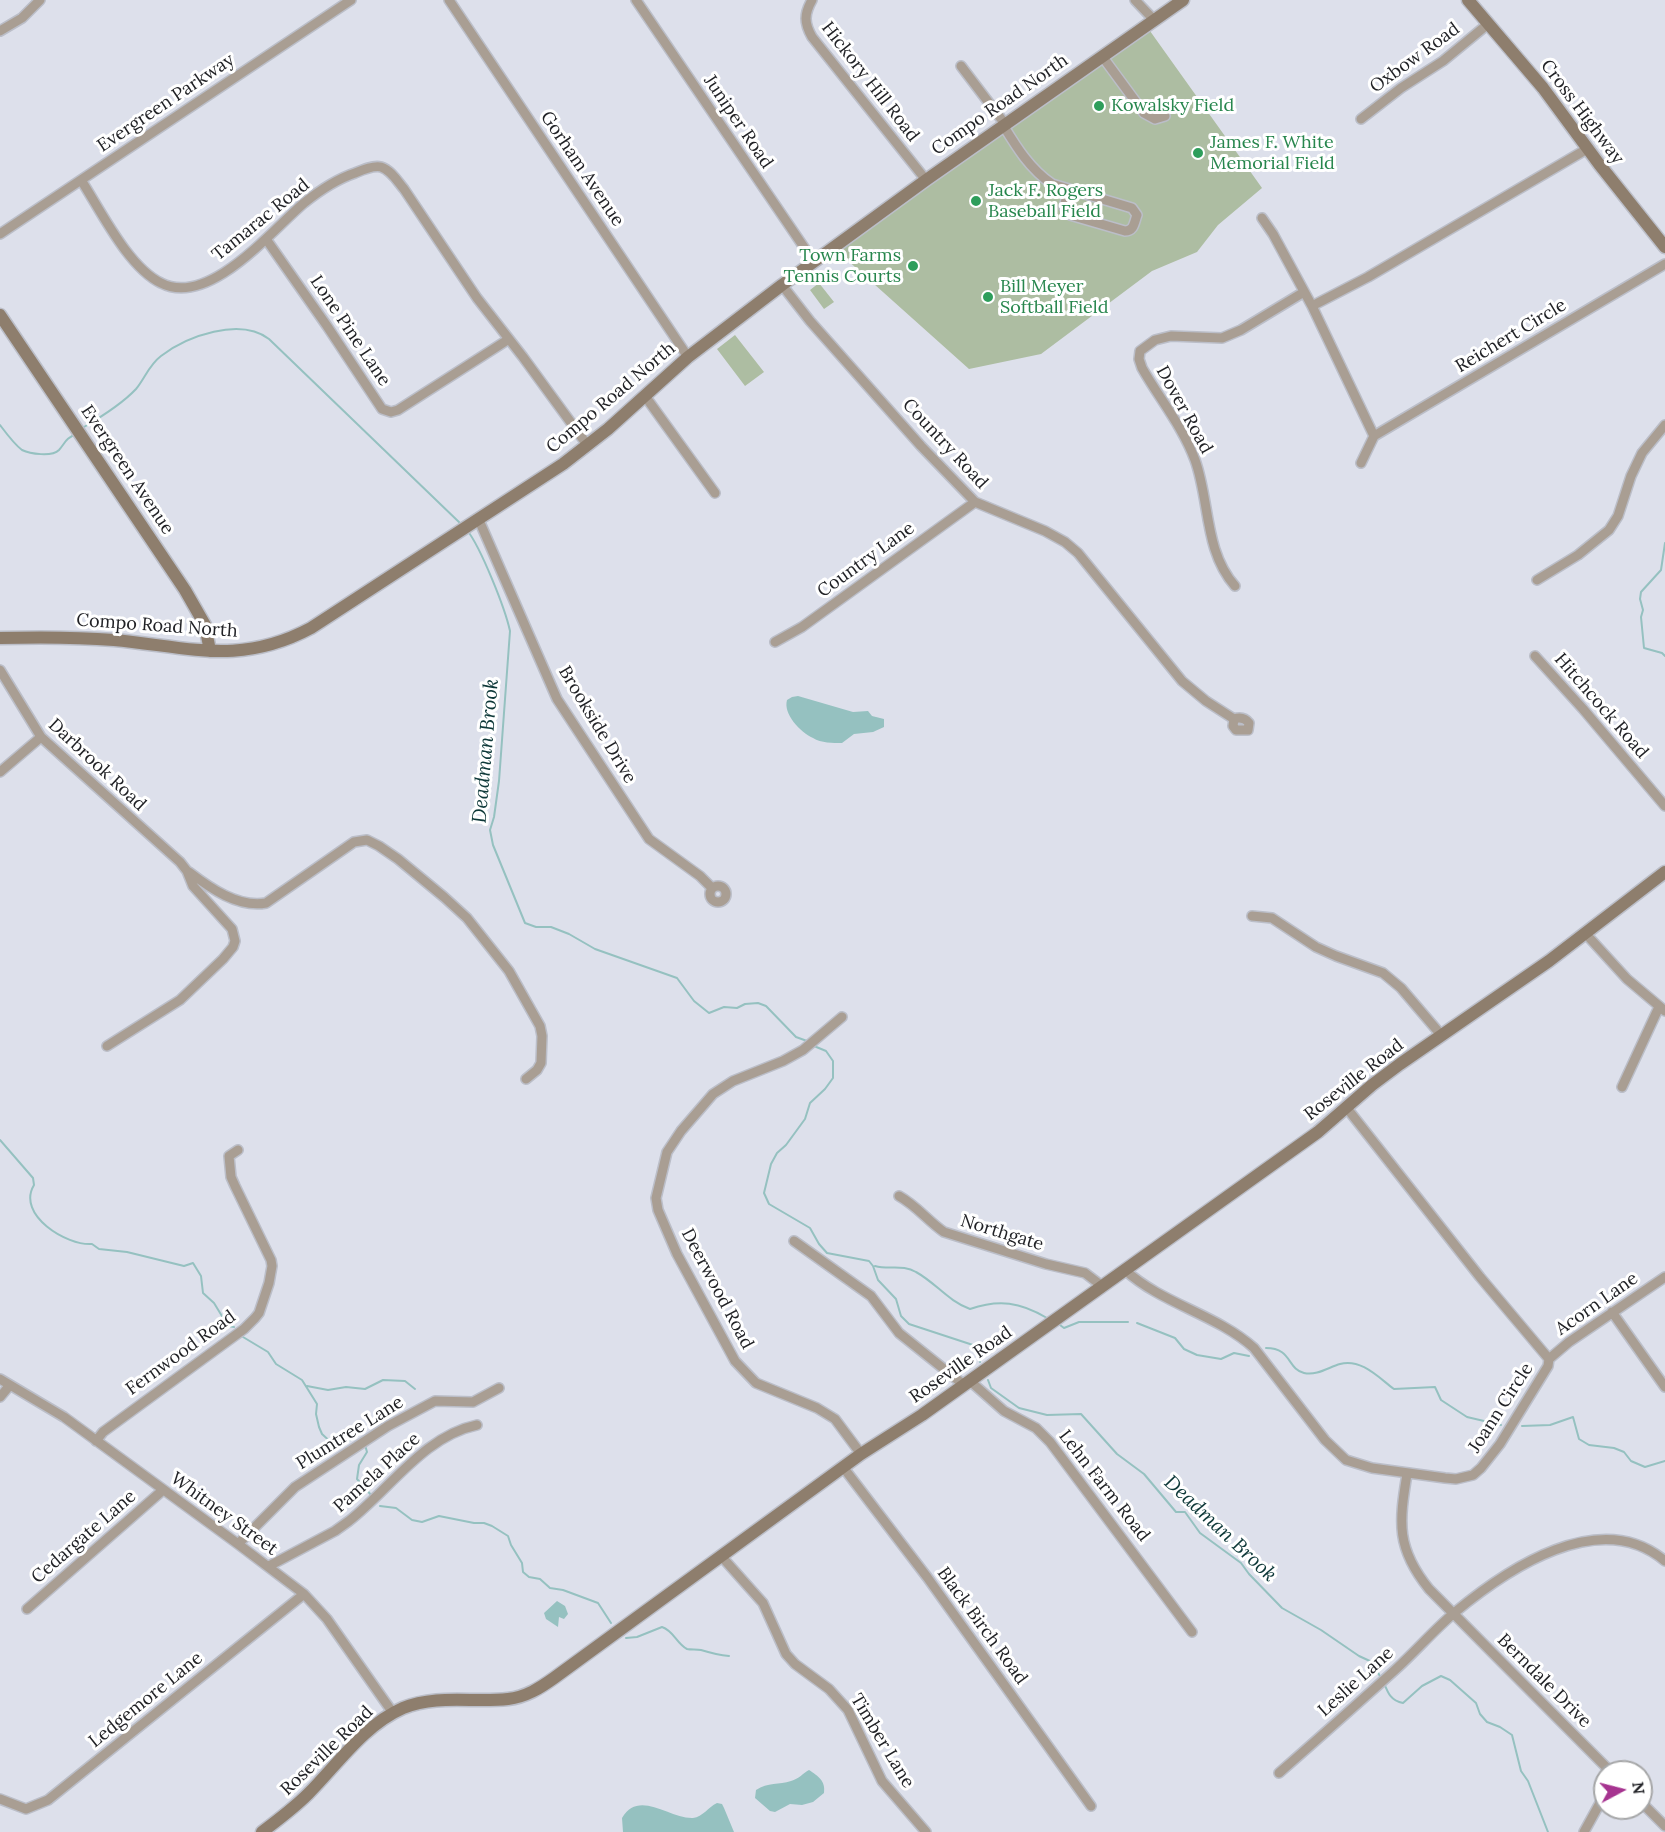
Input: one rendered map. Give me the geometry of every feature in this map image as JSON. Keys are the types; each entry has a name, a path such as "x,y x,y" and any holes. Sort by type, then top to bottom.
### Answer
{"main road":[{"name":"Compo Road North","path":"0,638 98,639 210,651 238,651 278,643 303,632 588,446 688,357 782,285 926,180 1183,0"},
{"name":"Cross Highway","path":"1468,0 1543,88 1587,149 1665,246"},
{"name":"Evergreen Avenue","path":"0,315 185,590 205,625 210,651"},
{"name":"Roseville Road","path":"262,1832 290,1811 365,1735 393,1713 423,1702 509,1699 526,1695 584,1658 861,1454 922,1416 1318,1132 1400,1064 1539,968 1665,872"}],"street":[{"path":"0,31 22,18 40,0"},
{"name":"Evergreen Parkway","path":"0,234 351,0"},
{"name":"Gorham Avenue","path":"449,0 688,357"},
{"name":"Juniper Road","path":"636,0 814,262"},
{"name":"Hickory Hill Road","path":"812,0 806,16 806,27 812,37 926,180"},
{"path":"1134,0 1154,20"},
{"name":"Oxbow Road","path":"1361,119 1401,88 1437,66 1488,24"},
{"path":"1102,56 1144,113 1155,119 1165,116"},
{"path":"962,66 1033,169 1052,184 1132,208 1137,215 1133,228 1125,231 1070,215 1064,207 1068,189"},
{"path":"1312,306 1368,277 1587,149"},
{"name":"Tamarac Road","path":"81,180 136,263 159,282 171,288 186,288 203,284 242,260 306,201 343,177 367,168 381,167 392,174 404,189 477,298 588,446"},
{"path":"1262,219 1273,234 1312,306 1374,436 1361,464"},
{"name":"Lone Pine Lane","path":"266,239 382,409 391,412 398,410 509,339"},
{"name":"Reichert Circle","path":"1374,436 1665,264"},
{"name":"Country Road","path":"782,285 810,321 921,446 975,502 1045,531 1065,542 1078,553 1182,681 1206,701 1234,719"},
{"name":"Dover Road","path":"1234,586 1225,575 1218,559 1195,460 1185,439 1142,368 1139,359 1140,351 1146,345 1163,337 1222,338 1241,330 1304,292"},
{"path":"645,396 715,493"},
{"path":"1537,580 1578,555 1610,530 1618,516 1631,476 1642,453 1665,425"},
{"name":"Country Lane","path":"775,642 802,627 975,502"},
{"name":"Brookside Drive","path":"469,524 557,699 649,839 700,876 712,888"},
{"name":"Hitchcock Road","path":"1535,656 1665,806"},
{"name":"Darbrook Road","path":"0,670 41,737 180,862 197,891 232,929 235,941 233,947 180,1000 107,1046"},
{"path":"0,772 41,737"},
{"name":"Darbrook Road","path":"187,871 213,890 252,904 261,904 266,903 354,842 367,840 378,846 398,859 452,904 487,942 509,971 540,1026 543,1036 541,1064 526,1079"},
{"path":"1252,916 1272,918 1316,947 1336,957 1383,973 1401,988 1442,1036"},
{"path":"1585,933 1627,979 1662,1009 1622,1087"},
{"name":"Deerwood Road","path":"842,1017 783,1061 733,1081 713,1094 672,1143 663,1161 657,1203 678,1254 735,1361 756,1383 817,1408 835,1419 861,1454"},
{"name":"Joann Circle","path":"1125,1270 1138,1282 1227,1327 1246,1340 1325,1440 1346,1460 1356,1465 1407,1474 1456,1479 1473,1475 1500,1444 1548,1366 1549,1359 1480,1277 1346,1107"},
{"name":"Fernwood Road","path":"96,1441 103,1432 244,1329 259,1312 272,1266 231,1177 230,1156 238,1150"},
{"name":"Northgate","path":"899,1196 923,1212 932,1224 944,1232 1046,1264 1085,1273 1102,1286"},
{"name":"Lehn Farm Road","path":"794,1241 871,1296 899,1333 1004,1411 1036,1428 1050,1442 1192,1632"},
{"name":"Acorn Lane","path":"1549,1359 1665,1276"},
{"path":"1612,1312 1665,1387"},
{"name":"Whitney Street","path":"0,1379 44,1404 269,1566 304,1594 327,1619 393,1713"},
{"path":"0,1397 10,1385"},
{"name":"Plumtree Lane","path":"238,1544 295,1487 387,1426 435,1401 473,1402 499,1388"},
{"name":"Pamela Place","path":"269,1566 335,1531 349,1521 435,1443 462,1428 477,1425"},
{"name":"Black Birch Road","path":"843,1467 927,1577 1091,1806"},
{"name":"Berndale Drive","path":"1407,1474 1402,1514 1404,1545 1417,1574 1599,1760"},
{"name":"Cedargate Lane","path":"27,1609 163,1490"},
{"path":"1454,1613 1531,1560 1566,1546 1617,1540 1644,1547 1665,1561"},
{"name":"Timber Lane","path":"722,1557 763,1603 786,1654 795,1664 829,1689 848,1710 882,1781 926,1832"},
{"name":"Ledgemore Lane","path":"0,1799 26,1809 48,1800 304,1594"},
{"name":"Leslie Lane","path":"1279,1773 1388,1676 1454,1613"},
{"path":"1653,1814 1665,1826"},
{"path":"1584,1832 1593,1816"}],"shaded area":[{"path":"1150,31 1262,188 1218,225 1197,252 1152,271 1041,354 969,369 836,250 937,175"},
{"path":"819,283 834,302 824,309 810,290"},
{"path":"735,335 764,372 745,386 717,349"},
{"path":"798,696 853,712 868,711 872,716 884,719 884,727 873,732 854,734 842,743 816,740 798,727 790,717 786,705 787,700"},
{"path":"557,1601 565,1606 568,1614 564,1619 559,1617 558,1627 546,1619 544,1613"},
{"path":"809,1770 821,1779 824,1785 824,1793 813,1802 802,1805 790,1804 775,1812 770,1811 755,1798 756,1790 760,1787 794,1780"},
{"path":"717,1803 722,1804 734,1832 623,1832 622,1818 629,1810 637,1806 646,1806 693,1818 700,1816"}],"waterway":[{"name":"Deadman Brook","path":"84,427 130,395 153,363 172,349 199,336 229,329 257,333 269,339 461,524"},
{"name":"Deadman Brook","path":"0,425 22,450 35,454 56,452 76,434"},
{"name":"Deadman Brook","path":"467,530 492,579 510,631 499,781 490,830 493,845 525,923 536,927 551,927 595,949 677,978 694,1001 709,1013 724,1007 737,1008 745,1004 758,1003 766,1006 796,1037 807,1041"},
{"path":"1665,543 1661,570 1641,592 1640,599 1643,610 1641,617 1644,648 1665,656"},
{"name":"Deadman Brook","path":"814,1046 826,1051 833,1061 833,1078 810,1103 805,1119 786,1145 777,1153 771,1164 764,1193 769,1204 810,1228 827,1253 869,1261 878,1280 896,1299 901,1316 909,1324 976,1346 980,1362"},
{"path":"0,1140 33,1178 34,1185 30,1196 32,1207 47,1226 70,1240 92,1244 99,1249 127,1252 184,1266 193,1263 201,1276 203,1293 214,1303 228,1326 234,1327"},
{"path":"875,1266 911,1270 923,1276 962,1306 970,1309 1000,1303 1018,1305 1047,1318"},
{"path":"1060,1325 1064,1328 1079,1322 1128,1322"},
{"path":"1137,1323 1175,1338 1184,1349 1197,1355 1221,1359 1234,1353 1249,1356"},
{"path":"243,1337 268,1352 276,1364 302,1380 317,1404 316,1414 322,1434 335,1446 346,1443 360,1432"},
{"path":"1266,1348 1281,1351 1299,1371 1304,1373 1318,1372 1348,1363 1362,1366 1394,1389 1435,1387 1441,1400 1467,1417 1501,1425"},
{"path":"307,1386 328,1390 346,1387 365,1389 383,1380 405,1381 415,1389"},
{"name":"Deadman Brook","path":"988,1380 991,1388 1019,1408 1047,1415 1081,1414 1117,1454 1144,1474 1176,1512 1185,1512 1200,1533 1241,1563 1282,1608 1372,1662 1381,1678"},
{"path":"1522,1426 1550,1425 1573,1417 1579,1439 1589,1445 1614,1448 1624,1452 1631,1461 1645,1467 1665,1461"},
{"path":"365,1445 367,1452 359,1465 357,1479 372,1496"},
{"path":"380,1506 396,1508 412,1520 422,1522 439,1516 492,1526 508,1536 522,1563 523,1572 529,1577 540,1579 550,1588 563,1590 598,1603 611,1623"},
{"path":"626,1638 637,1637 662,1627 687,1649 729,1656"},
{"name":"Deadman Brook","path":"1384,1683 1393,1698 1403,1703 1422,1686 1441,1676 1450,1680 1476,1703 1480,1714 1487,1722 1512,1735 1521,1771 1528,1781 1548,1832"}],"place":[{"name":"Kowalsky Field","path":"1099,106"},
{"name":"James F. White Memorial Field","path":"1198,153"},
{"name":"Jack F. Rogers Baseball Field","path":"976,201"},
{"name":"Town Farms Tennis Courts","path":"913,266"},
{"name":"Bill Meyer Softball Field","path":"988,297"}]}
